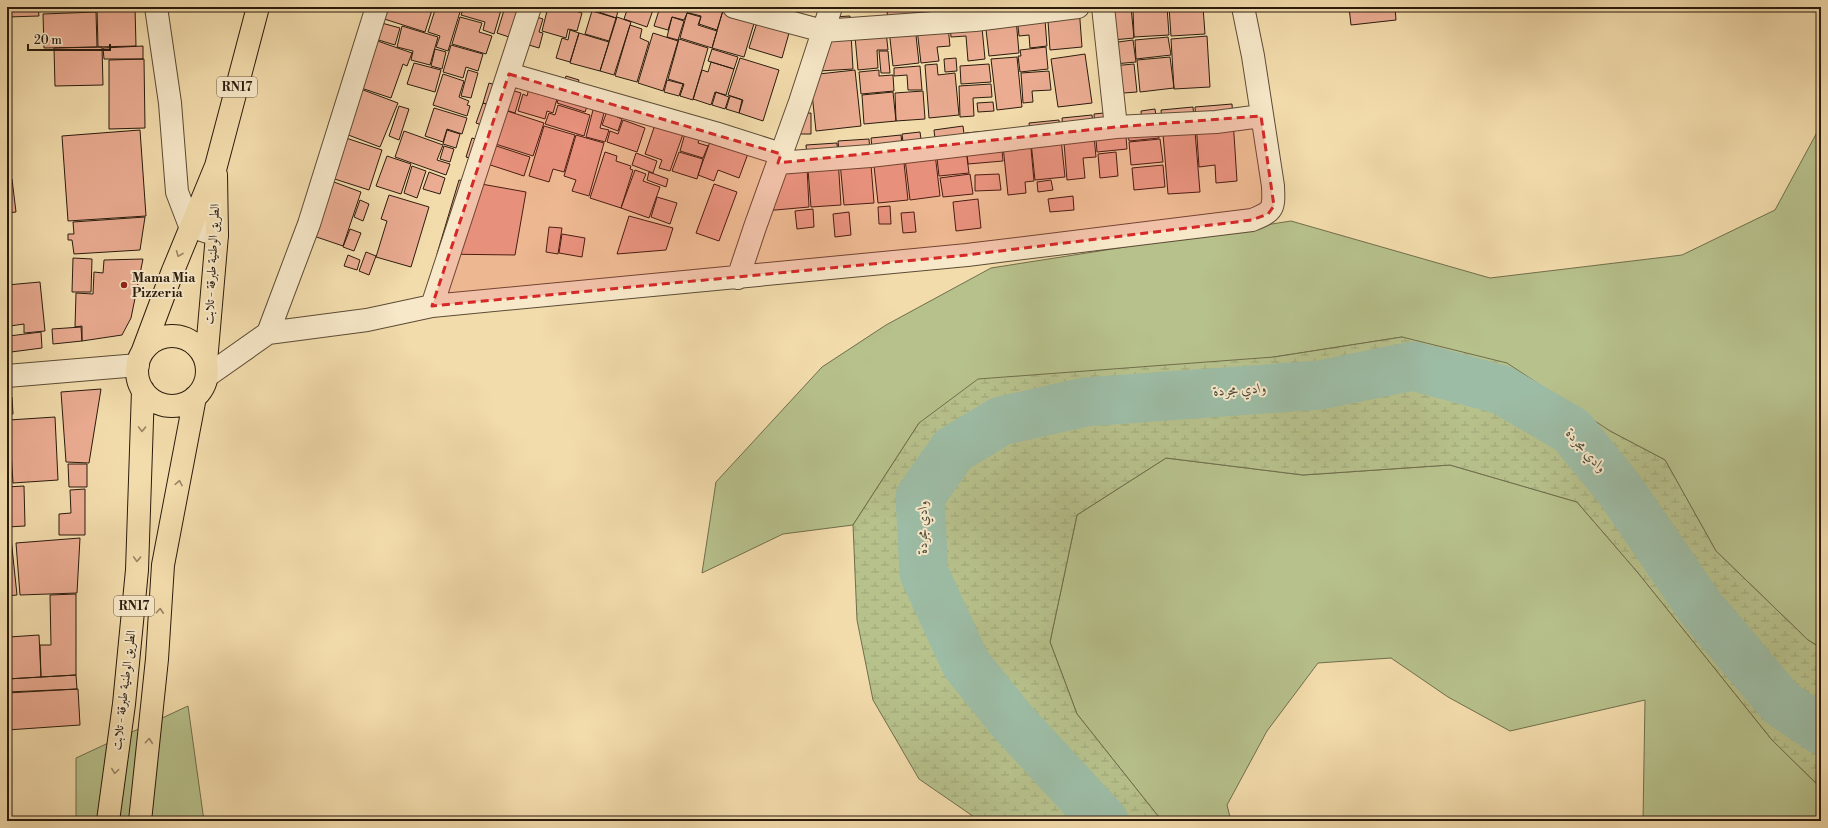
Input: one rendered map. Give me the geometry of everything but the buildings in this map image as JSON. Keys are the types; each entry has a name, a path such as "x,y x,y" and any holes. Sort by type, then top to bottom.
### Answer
{"main road":[{"name":"الطريق الوطنية طبرقة - تلابت","path":"140,359 190,226 216,166 258,7"},
{"name":"الطريق الوطنية طبرقة - تلابت","path":"207,369 217,235 216,166"},
{"path":"140,359 150,344 160,338 172,336 183,337 194,343 201,352 207,369"},
{"name":"RN17","path":"140,359 138,379 143,390"},
{"name":"RN17","path":"140,821 157,659 163,565 195,398 202,388 207,369"},
{"name":"الطريق الوطنية طبرقة - تلابت","path":"108,821 124,704 137,570 143,390"},
{"path":"143,390 151,399 162,404 173,406 195,398"}],"street":[{"path":"156,7 170,103 177,192 190,226 217,235"},
{"path":"268,333 309,224 377,7"},
{"path":"432,306 530,7"},
{"path":"734,7 823,31 975,20 1078,7"},
{"path":"738,278 830,7"},
{"path":"1103,7 1116,127"},
{"path":"207,369 268,333 367,320 432,306 967,255 1252,220 1268,214 1274,206 1273,186 1261,116 1253,56 1243,7"},
{"path":"509,74 686,124 779,159 870,156 1116,127 1216,122 1261,116"},
{"path":"7,376 140,359"}],"highlighted area":[{"path":"509,74 781,154 778,163 1116,127 1261,116 1274,206 1268,214 1252,220 967,255 432,306"}],"green space":[{"path":"1821,125 1821,648 1808,640 1716,551 1665,460 1610,431 1402,337 1274,357 919,423 853,525 783,534 702,573 716,482 822,367 886,325 991,268 1291,221 1490,278 1682,255 1775,210"},
{"path":"1402,337 1507,363 1610,431 1665,460 1716,551 1808,640 1821,648 1821,788 1772,740 1639,574 1577,502 1450,465 1303,475 1166,458 1077,515 1050,642 1077,714 1162,821 980,821 919,779 873,700 857,620 853,525 919,423 978,379 1274,357"},
{"path":"1166,458 1303,475 1450,465 1577,502 1639,574 1772,740 1821,788 1821,821 1643,821 1645,700 1510,731 1448,697 1391,658 1318,663 1267,731 1227,805 1231,821 1162,821 1077,714 1050,642 1077,515"},
{"path":"188,706 204,821 76,821 76,758"}],"waterway":[{"name":"وادي مجردة","path":"1104,821 1011,720 966,664 924,573 920,497 953,450 1001,421 1085,402 1320,385 1413,366 1502,390 1572,431 1620,490 1700,607 1781,703 1821,730"}],"place":[{"name":"Mama Mia Pizzeria","path":"124,285"}]}
